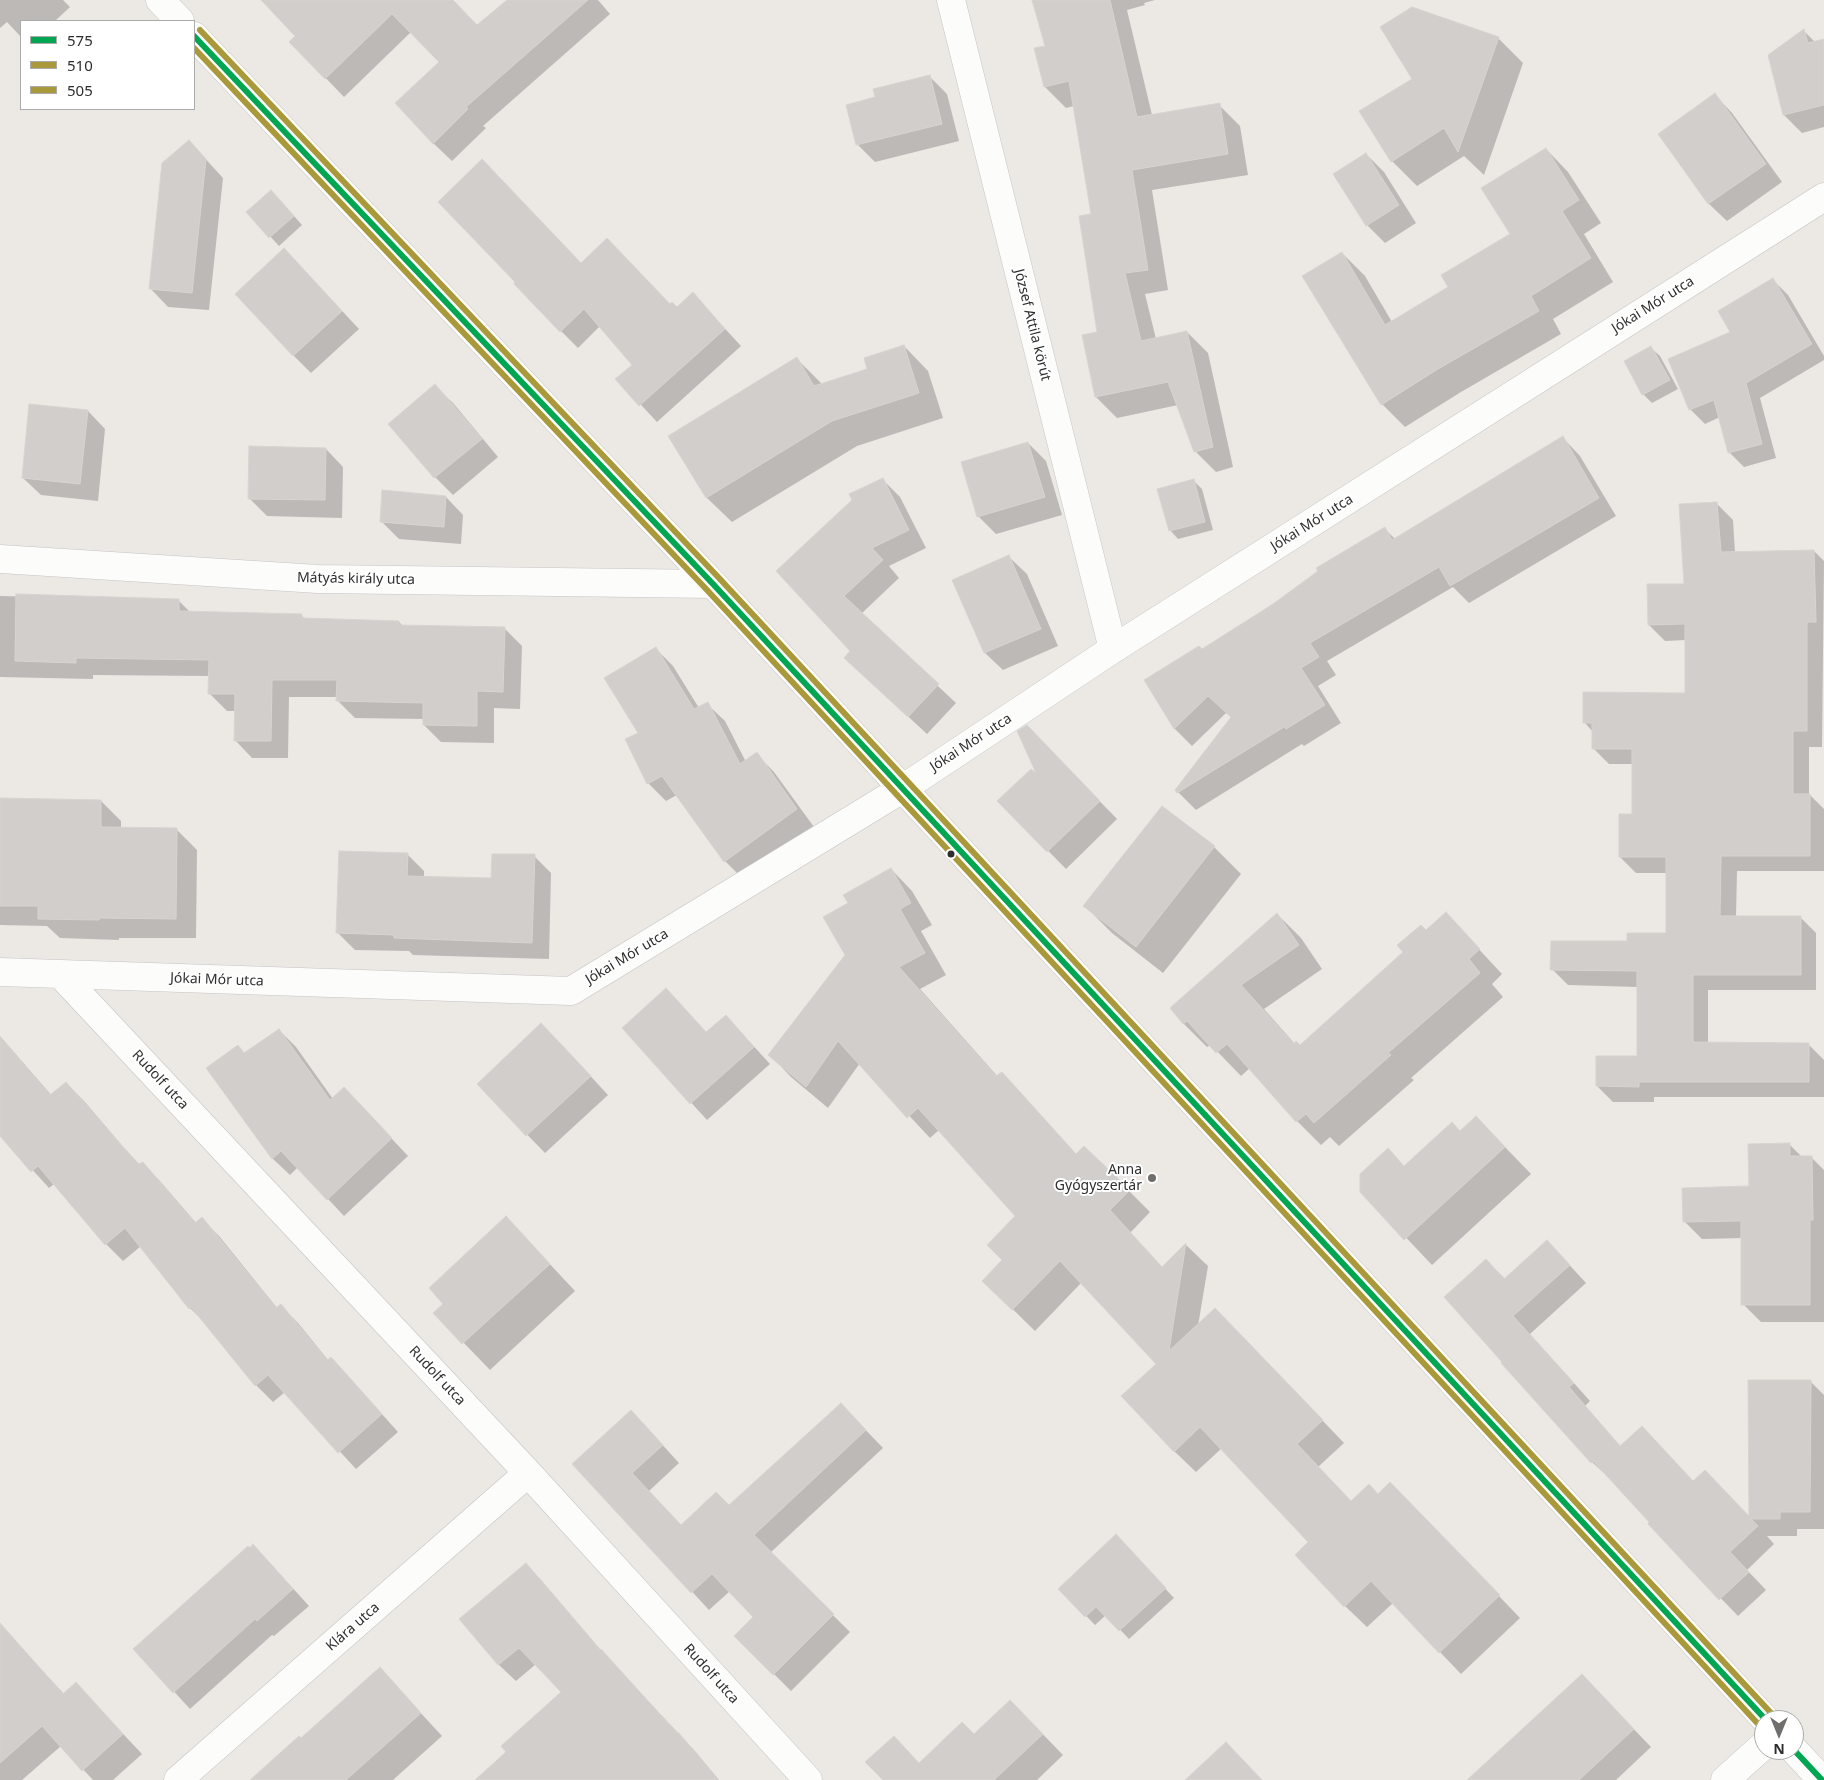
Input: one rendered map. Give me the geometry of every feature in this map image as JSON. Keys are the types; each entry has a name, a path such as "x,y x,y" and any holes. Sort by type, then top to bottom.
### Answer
{"street":[{"path":"160,0 179,20"},
{"name":"József Attila körút","path":"951,0 1113,649"},
{"path":"195,37 713,584 1757,1710"},
{"name":"Jókai Mór utca","path":"0,972 571,991 902,789 1113,649 1824,197"},
{"name":"Mátyás király utca","path":"0,560 318,579 713,584"},
{"name":"Rudolf utca","path":"61,975 528,1473 808,1780"},
{"name":"Klára utca","path":"178,1780 528,1473"},
{"path":"1725,1780 1754,1754"},
{"path":"1803,1760 1822,1780"}],"building":[{"path":"261,0 453,0 477,25 507,0 588,0 466,107 468,109 433,144 395,103 439,62 392,14 325,79 289,42 295,36"},
{"path":"1032,0 1110,0 1137,117 1220,103 1228,154 1132,170 1148,270 1125,273 1141,341 1187,331 1213,447 1194,452 1168,382 1095,397 1082,335 1097,332 1079,216 1091,214 1069,81 1044,87 1034,48 1045,46"},
{"path":"1412,7 1499,37 1458,152 1444,128 1391,162 1359,111 1412,79 1380,27"},
{"path":"1804,29 1808,43 1824,39 1824,105 1783,115 1768,55"},
{"path":"930,75 942,124 856,145 846,105 875,97 873,89"},
{"path":"1715,93 1766,164 1708,204 1658,134"},
{"path":"189,140 206,159 192,293 149,289 162,163"},
{"path":"1546,148 1579,200 1562,211 1591,258 1531,296 1539,311 1438,369 1381,405 1302,276 1342,252 1385,325 1448,287 1441,275 1510,234 1481,188"},
{"path":"1366,153 1399,205 1366,226 1333,174"},
{"path":"482,159 581,263 607,238 670,304 672,302 677,307 693,292 725,329 639,406 615,379 632,365 584,309 560,332 438,202"},
{"path":"271,190 294,216 269,238 246,212"},
{"path":"284,248 342,311 293,356 235,294"},
{"path":"1773,278 1812,344 1746,383 1762,444 1728,453 1714,400 1689,410 1668,359 1730,332 1718,311"},
{"path":"904,345 919,393 832,421 706,498 668,436 797,357 814,386 867,369 864,358"},
{"path":"1651,346 1670,380 1642,395 1624,361"},
{"path":"435,384 482,439 434,478 388,424"},
{"path":"29,404 88,410 80,484 22,478"},
{"path":"1563,436 1599,498 1450,586 1439,567 1310,643 1319,657 1301,668 1325,705 1286,729 1284,727 1177,793 1175,790 1231,717 1208,696 1174,729 1144,680 1199,646 1202,649 1273,604 1318,571 1316,568 1385,527 1392,540"},
{"path":"1028,442 1045,497 977,517 961,462"},
{"path":"249,446 326,448 325,500 248,499"},
{"path":"883,478 909,530 872,548 883,560 844,596 939,684 908,717 844,658 850,651 776,571 852,500 849,494"},
{"path":"1194,479 1205,522 1169,531 1157,489"},
{"path":"382,490 446,496 444,527 380,522"},
{"path":"1717,502 1721,552 1814,550 1816,622 1807,622 1807,731 1793,731 1793,794 1810,794 1810,856 1721,856 1720,916 1801,916 1801,975 1693,975 1693,1042 1809,1043 1809,1082 1639,1082 1639,1087 1596,1086 1596,1056 1637,1056 1637,971 1550,970 1551,941 1627,941 1627,933 1666,933 1666,857 1619,857 1619,814 1632,814 1632,749 1592,749 1592,723 1583,723 1583,692 1685,693 1685,624 1648,625 1647,584 1684,584 1679,504"},
{"path":"1009,555 1041,629 984,653 952,580"},
{"path":"16,594 179,599 179,611 302,614 302,618 399,621 399,625 505,627 503,692 477,691 477,726 423,725 423,703 336,701 337,680 272,680 271,741 234,741 235,694 208,694 209,660 76,658 76,663 15,661"},
{"path":"656,647 694,709 708,702 740,764 757,752 797,809 724,862 662,776 647,784 625,739 638,733 604,678"},
{"path":"1027,725 1100,801 1047,852 997,801 1031,769 1036,773 1017,731"},
{"path":"0,798 101,800 101,827 177,828 176,919 38,919 38,906 0,906"},
{"path":"1162,806 1215,846 1136,947 1083,906"},
{"path":"339,851 408,853 407,876 491,878 492,854 535,854 532,943 394,938 394,935 336,933"},
{"path":"891,868 911,903 900,909 925,953 899,967 996,1076 1002,1072 1076,1154 1084,1146 1130,1190 1110,1210 1162,1267 1186,1243 1169,1351 1215,1308 1323,1420 1297,1444 1351,1501 1369,1484 1378,1494 1390,1482 1500,1595 1439,1653 1371,1581 1344,1607 1295,1555 1308,1542 1200,1427 1174,1452 1121,1396 1156,1364 1060,1261 1012,1310 982,1281 1002,1260 987,1245 1015,1216 918,1108 907,1118 838,1041 806,1087 768,1055 845,955 823,917 848,903 843,895"},
{"path":"1446,912 1480,949 1469,959 1480,973 1388,1053 1391,1055 1314,1123 1306,1114 1296,1122 1227,1044 1216,1053 1187,1021 1183,1024 1170,1008 1277,913 1299,945 1241,985 1294,1044 1296,1041 1300,1045 1403,952 1397,945 1421,925 1426,930"},
{"path":"666,988 706,1032 726,1015 754,1047 690,1104 622,1028"},
{"path":"541,1023 591,1076 526,1136 477,1084"},
{"path":"279,1029 330,1100 344,1087 392,1138 327,1200 281,1151 272,1159 206,1068 238,1045 244,1053"},
{"path":"0,1037 50,1095 66,1082 139,1164 143,1162 195,1223 202,1217 276,1308 281,1304 327,1360 331,1357 382,1414 338,1453 268,1375 255,1386 191,1307 189,1309 125,1228 105,1245 38,1166 31,1172 0,1136"},
{"path":"1476,1116 1505,1147 1404,1240 1360,1192 1360,1174 1388,1148 1404,1166 1452,1122 1460,1131"},
{"path":"1790,1143 1790,1156 1812,1156 1813,1220 1810,1220 1810,1305 1741,1305 1741,1221 1683,1222 1682,1188 1749,1186 1748,1144"},
{"path":"506,1216 550,1264 462,1344 433,1313 443,1304 429,1288"},
{"path":"1547,1240 1570,1265 1513,1316 1574,1383 1569,1387 1620,1446 1642,1426 1693,1481 1705,1470 1749,1516 1748,1380 1811,1380 1810,1512 1780,1512 1780,1519 1751,1519 1758,1526 1730,1552 1749,1572 1719,1600 1648,1524 1649,1522 1593,1461 1591,1463 1444,1297 1486,1259 1504,1279"},
{"path":"841,1403 866,1430 754,1535 834,1614 773,1675 734,1636 753,1617 712,1574 691,1593 572,1464 631,1410 663,1445 632,1473 681,1525 716,1492 729,1505"},
{"path":"1116,1534 1166,1588 1119,1631 1096,1607 1085,1617 1058,1589"},
{"path":"253,1544 293,1589 257,1621 255,1619 173,1693 133,1649 248,1546 250,1548"},
{"path":"526,1563 600,1650 678,1732 718,1780 475,1780 506,1752 501,1746 561,1692 519,1648 498,1665 459,1619"},
{"path":"0,1623 63,1694 76,1682 123,1734 82,1771 42,1726 0,1763"},
{"path":"380,1667 421,1713 346,1780 250,1780 299,1736 301,1738"},
{"path":"1582,1674 1634,1729 1579,1780 1467,1780"},
{"path":"1010,1700 1043,1734 994,1780 883,1780 865,1762 894,1736 919,1763 962,1722 974,1734"},
{"path":"1226,1742 1262,1780 1185,1780"}],"transit line":[{"name":"505","path":"200,30 719,578 1768,1710"},
{"name":"575","path":"195,37 713,584 1757,1710"},
{"name":"510","path":"195,49 707,590 1754,1720"},
{"name":"575","path":"1803,1760 1822,1780"}],"place":[{"name":"Anna Gyógyszertár","path":"1152,1178"}]}
